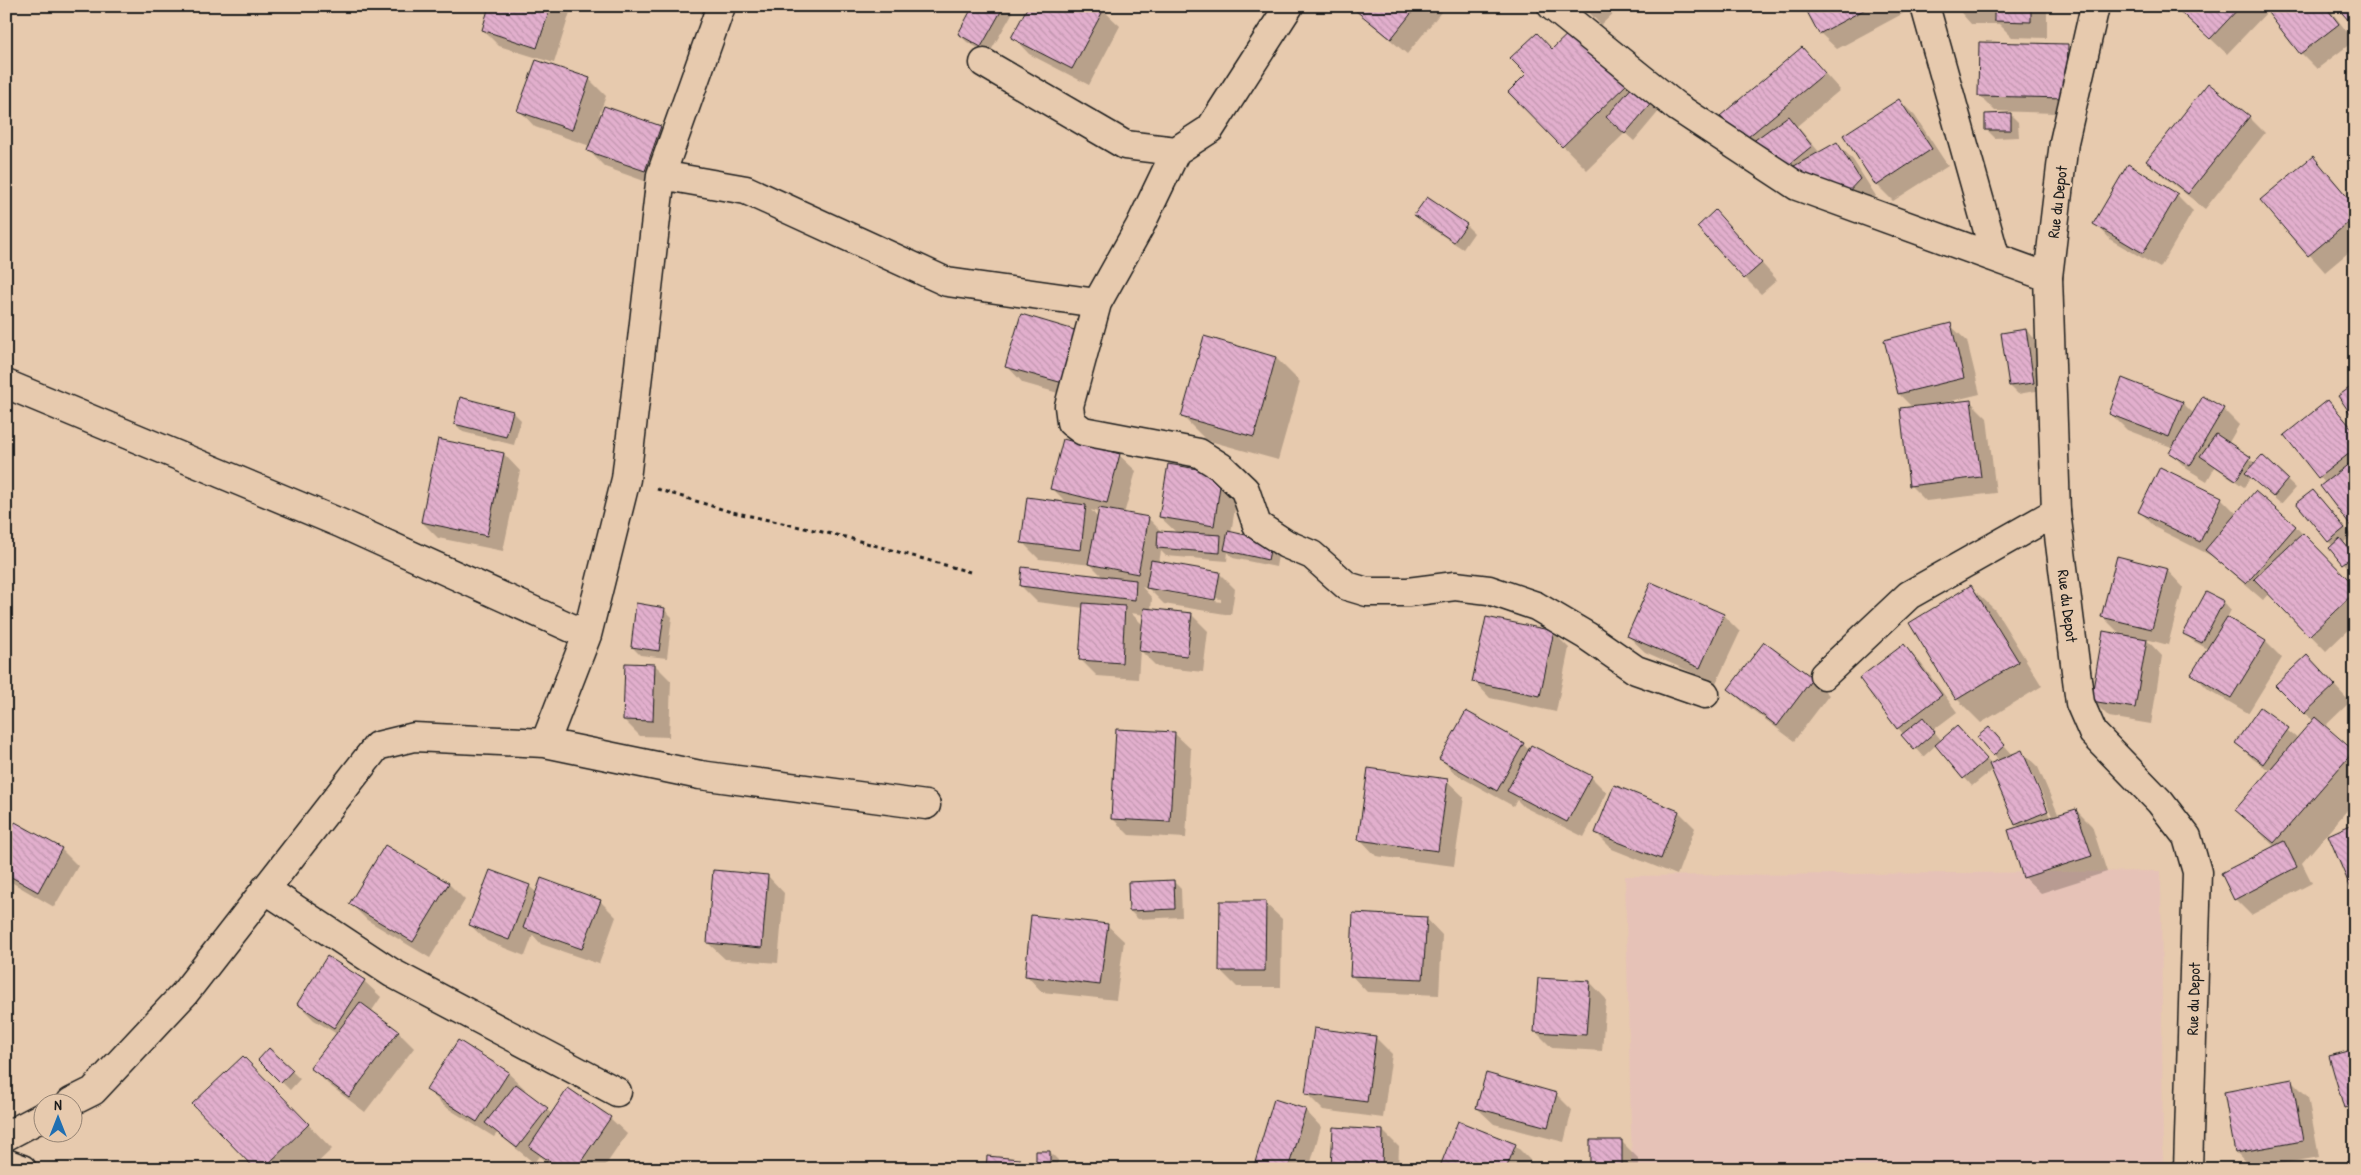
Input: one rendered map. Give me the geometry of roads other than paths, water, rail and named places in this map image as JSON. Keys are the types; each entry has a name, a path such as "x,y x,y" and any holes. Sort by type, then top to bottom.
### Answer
{"street":[{"path":"545,744 587,635 626,479 661,175 721,6"},
{"path":"1289,6 1210,129 1176,151 1140,226 1097,303 1069,406 1070,422 1083,431 1199,453 1221,467 1245,490 1257,525 1286,544 1312,554 1347,586 1367,592 1408,592 1455,586 1489,590 1536,606 1587,636 1636,670 1704,694"},
{"path":"1552,6 1677,107 1797,186 2048,276"},
{"path":"1925,6 1995,256"},
{"name":"Rue du Depot","path":"2095,6 2064,142 2048,276 2056,512 2080,703 2093,733 2160,802 2187,837 2197,872 2188,1169"},
{"path":"984,63 1125,145 1176,151"},
{"path":"661,175 746,190 946,282 1097,303"},
{"path":"6,384 340,523 587,635"},
{"path":"1824,675 1909,595 2056,512"},
{"path":"82,1096 93,1091 184,994 377,746 414,737 545,744 700,775 926,805"},
{"path":"265,888 392,973 617,1092"},
{"path":"6,1136 32,1122"},
{"path":"6,1163 22,1169"}]}
